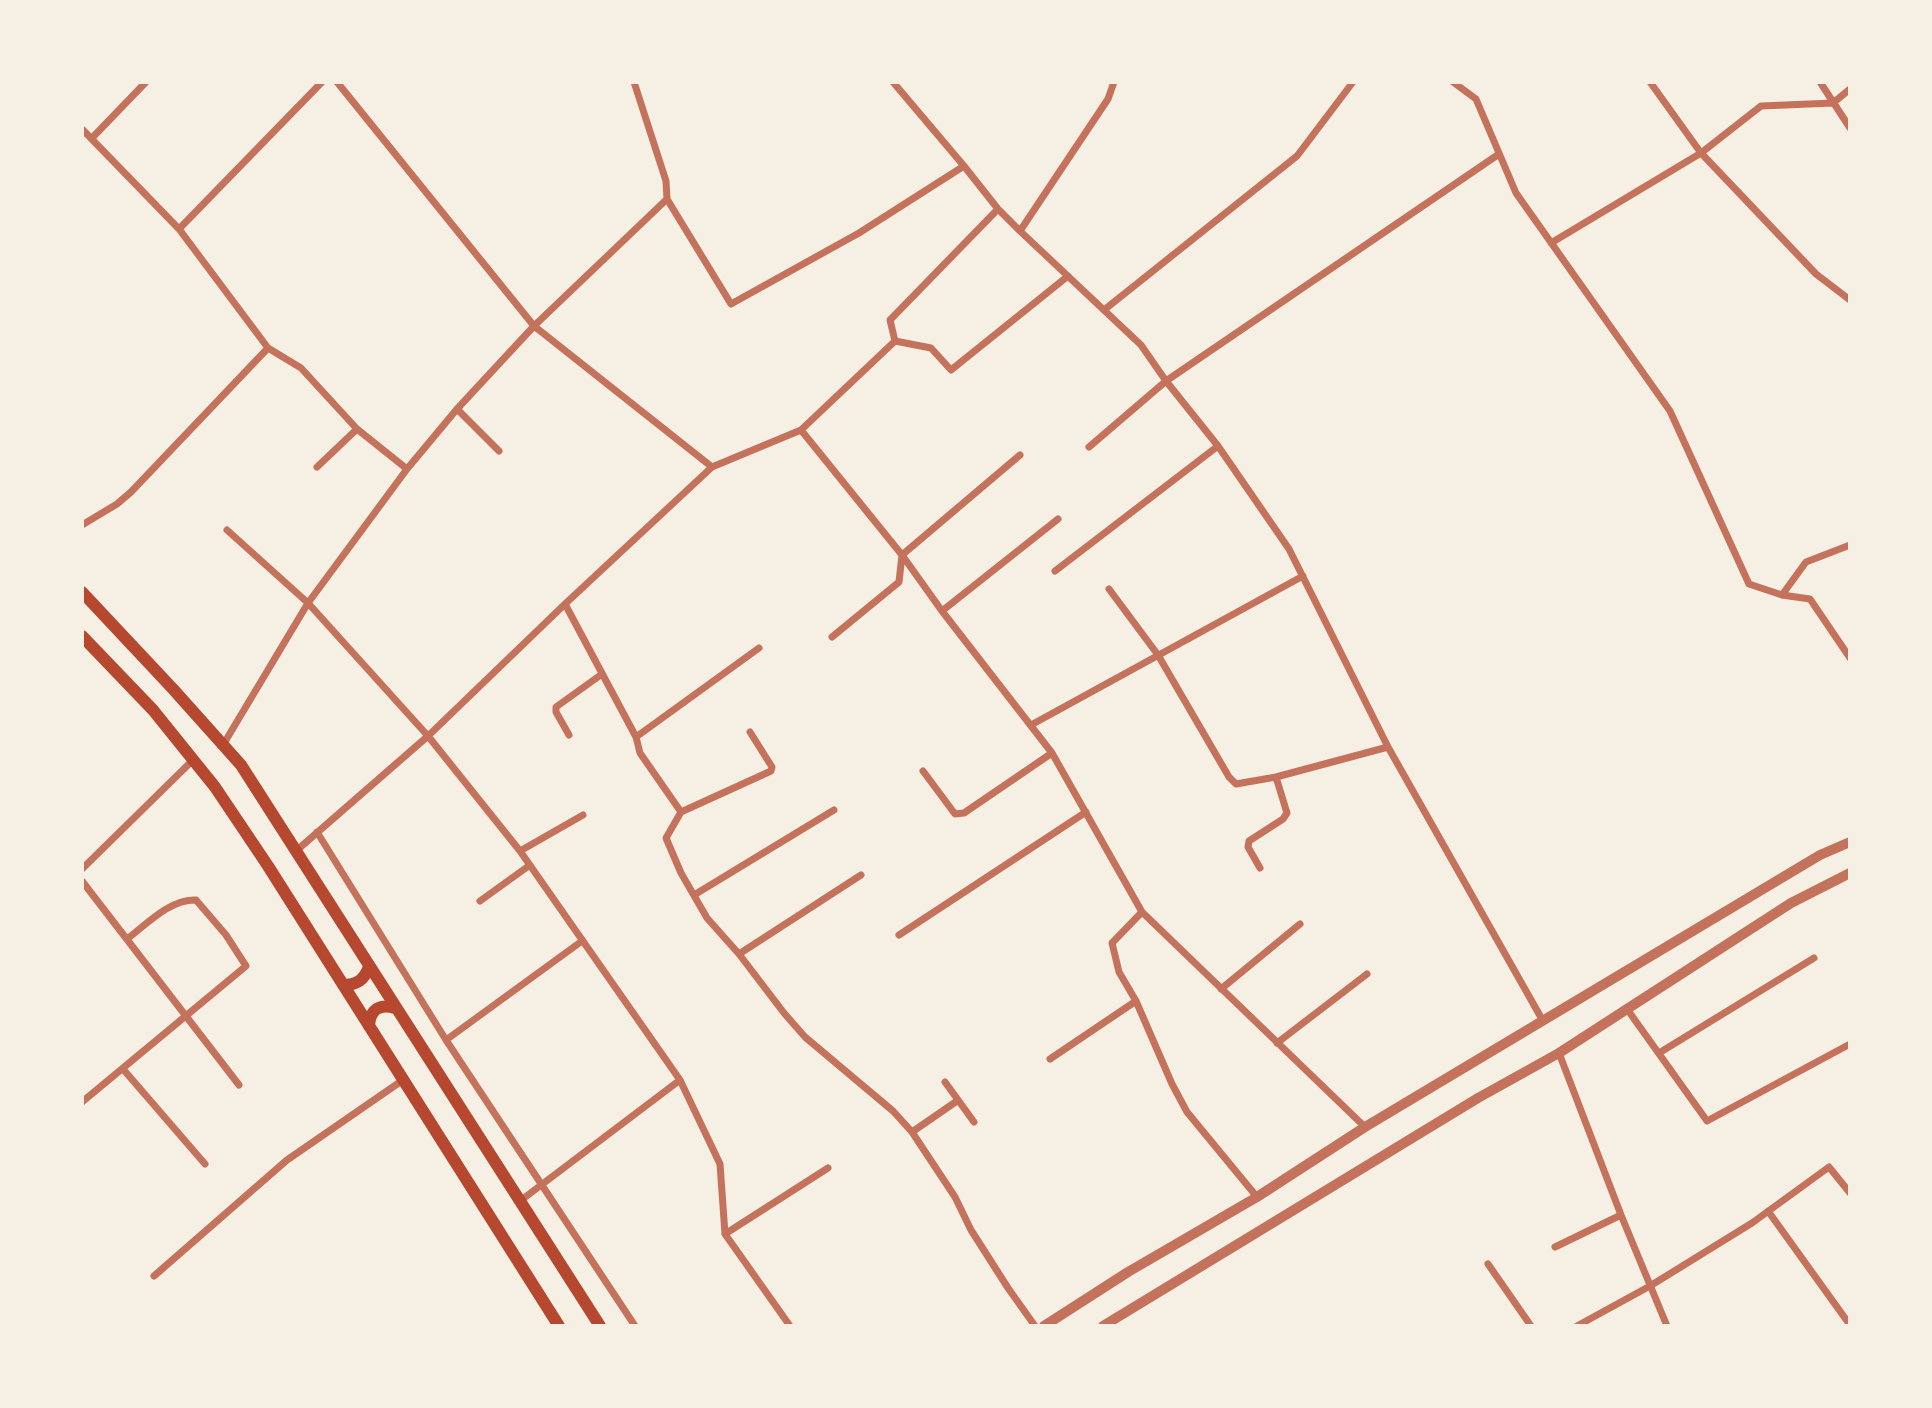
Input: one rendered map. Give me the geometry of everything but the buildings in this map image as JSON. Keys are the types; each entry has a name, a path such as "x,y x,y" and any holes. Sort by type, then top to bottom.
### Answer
{"main road":[{"path":"82,592 241,765 600,1326"},
{"path":"82,636 153,710 215,788 268,866 559,1326"},
{"path":"343,985 360,982 369,967"},
{"path":"369,1026 370,1016 376,1008 386,1005 395,1008"}],"street":[{"path":"92,138 146,82"},
{"path":"180,229 322,82"},
{"path":"337,82 534,326 712,467"},
{"path":"634,82 666,181 667,199 731,304 859,233 964,166"},
{"path":"893,82 998,209 1141,345 1218,446 1289,549 1388,747 1543,1021"},
{"path":"1020,231 1108,99 1114,82"},
{"path":"1104,310 1297,156 1353,82"},
{"path":"1453,82 1475,99 1516,194 1671,411 1749,584 1782,595 1810,599 1850,658"},
{"path":"1650,82 1701,153 1816,274 1850,300"},
{"path":"1820,82 1850,128"},
{"path":"1551,243 1701,153 1762,106 1833,103 1850,89"},
{"path":"82,129 180,229 268,348 300,368 357,429 407,469"},
{"path":"1089,447 1167,381 1499,154"},
{"path":"223,745 307,603 407,469 457,409 534,326 667,199"},
{"path":"895,341 890,320 998,209"},
{"path":"895,341 931,348 951,370 1068,276"},
{"path":"296,851 428,736 712,467 801,430 895,341"},
{"path":"82,525 117,504 131,492 268,348"},
{"path":"457,409 499,451"},
{"path":"317,467 357,429"},
{"path":"801,430 902,555 1052,753 1142,912 1365,1127"},
{"path":"1055,571 1218,446"},
{"path":"832,637 899,582 902,555 1020,455"},
{"path":"942,611 1058,519"},
{"path":"227,530 307,603 428,736 530,865 680,1080 720,1164 724,1234 790,1326"},
{"path":"1782,595 1806,562 1850,545"},
{"path":"1031,725 1303,576"},
{"path":"1109,589 1158,655 1228,776 1236,784 1276,777 1388,747"},
{"path":"565,604 636,737 640,753 681,812"},
{"path":"636,737 759,648"},
{"path":"569,735 556,712 556,707 603,674"},
{"path":"750,732 772,771 681,812 666,838 676,863 707,918 806,1037 893,1111 912,1132 955,1196 971,1230 1007,1288 1035,1326"},
{"path":"923,771 955,814 964,813 1052,753"},
{"path":"82,869 193,760"},
{"path":"1260,867 1248,847 1249,841 1283,819 1287,813 1276,777"},
{"path":"694,895 834,810"},
{"path":"900,935 1086,812"},
{"path":"520,851 583,815"},
{"path":"317,832 446,1040 635,1326"},
{"path":"1044,1326 1128,1272 1257,1197 1365,1127 1821,855 1850,842"},
{"path":"480,901 530,865"},
{"path":"1103,1326 1466,1105 1559,1054 1791,903 1850,873"},
{"path":"739,954 861,875"},
{"path":"82,881 239,1085"},
{"path":"82,1102 246,966 226,935 196,900 176,904 127,939"},
{"path":"1142,912 1112,943 1119,972 1136,1001 1187,1112 1257,1197"},
{"path":"1222,989 1300,924"},
{"path":"446,1040 582,940"},
{"path":"1659,1054 1814,958"},
{"path":"1278,1043 1367,974"},
{"path":"1050,1059 1136,1001"},
{"path":"1628,1009 1707,1121 1850,1044"},
{"path":"1559,1054 1667,1326"},
{"path":"123,1069 205,1164"},
{"path":"154,1276 288,1160 403,1080"},
{"path":"520,1201 680,1080"},
{"path":"945,1082 974,1122"},
{"path":"912,1132 957,1101"},
{"path":"1577,1326 1650,1286 1768,1211 1829,1167 1850,1193"},
{"path":"724,1234 828,1168"},
{"path":"1768,1211 1850,1325"},
{"path":"1555,1247 1621,1215"},
{"path":"1488,1264 1531,1326"}]}
